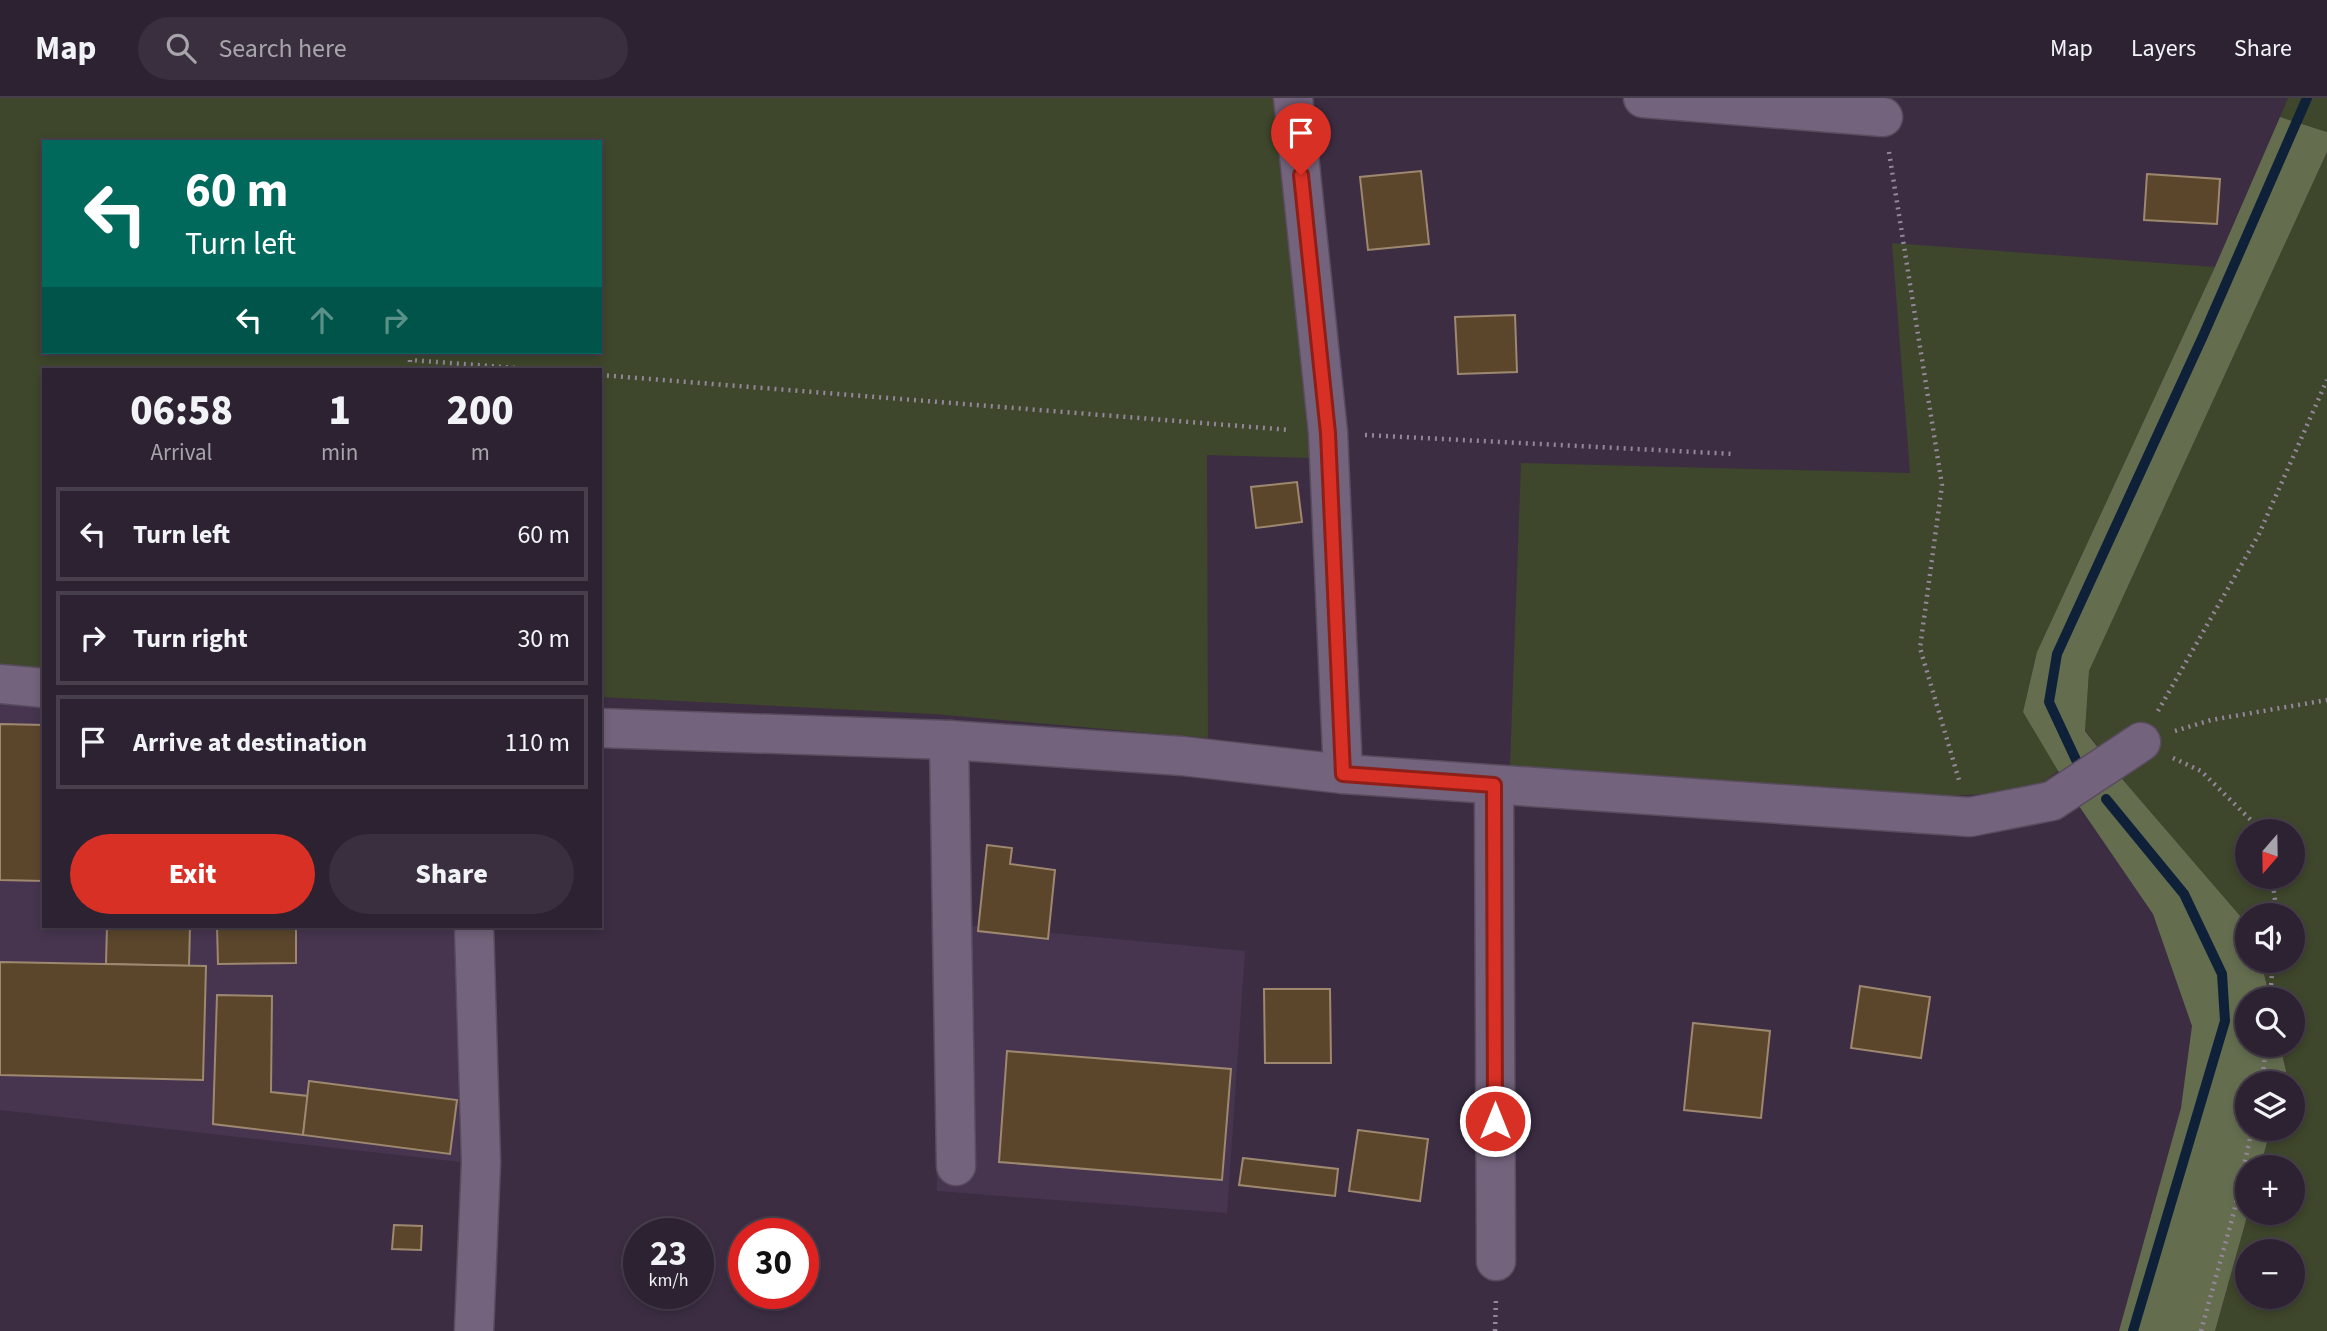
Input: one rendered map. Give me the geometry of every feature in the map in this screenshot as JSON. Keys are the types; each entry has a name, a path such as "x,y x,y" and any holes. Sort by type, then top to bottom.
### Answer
{"street":[{"path":"1293,98 1328,433 1343,774"},
{"path":"1643,98 1883,117"},
{"path":"0,684 42,688"},
{"path":"602,728 950,740 1182,756 1343,774 1970,817 2052,801 2141,742"},
{"path":"950,740 956,1166"},
{"path":"1494,785 1496,1261"},
{"path":"474,928 481,1162 474,1331"}],"path":[{"path":"1883,117 1942,485 1920,648 1970,817"},
{"path":"410,368 410,360 517,368"},
{"path":"602,375 1328,433 1734,454"},
{"path":"2141,742 2259,534 2327,380"},
{"path":"2141,742 2211,720 2327,700"},
{"path":"2141,742 2201,771 2250,819"},
{"path":"2200,1331 2234,1212 2249,1141"}],"shaded area":[{"path":"0,704 42,707 42,928 454,928 460,1162 0,1110"},
{"path":"931,922 1245,951 1227,1213 937,1191"}],"green space":[{"path":"0,98 1276,98 1310,458 1207,455 1208,738 933,714 602,697 602,368 42,368 42,669 0,667"},
{"path":"2288,98 2327,98 2327,132 2280,117"},
{"path":"2280,117 2327,132 2327,152 2089,671 2085,731 2123,780 2235,910 2235,973 2264,973 2267,987 2235,987 2235,1057 2283,1057 2286,1071 2235,1071 2235,1141 2268,1141 2263,1155 2235,1155 2235,1225 2245,1225 2241,1239 2235,1239 2235,1259 2215,1331 2119,1331 2181,1108 2192,1026 2153,914 2079,806 2023,712 2037,652 2215,267"},
{"path":"2327,152 2327,1331 2215,1331 2235,1259 2235,1309 2305,1309 2305,1239 2241,1239 2245,1225 2305,1225 2305,1155 2263,1155 2268,1141 2305,1141 2305,1071 2286,1071 2283,1057 2305,1057 2305,987 2267,987 2264,973 2305,973 2305,903 2235,903 2235,910 2123,780 2085,730 2089,671"},
{"path":"1892,243 2215,267 2037,652 2023,712 2059,770 2031,792 1945,796 1510,766 1521,463 1910,473"}],"building":[{"path":"1421,171 1429,244 1368,250 1360,177"},
{"path":"2147,174 2220,179 2217,224 2144,220"},
{"path":"1515,315 1517,372 1458,374 1455,317"},
{"path":"1297,482 1302,522 1256,528 1251,487"},
{"path":"0,724 42,725 42,881 0,880"},
{"path":"987,845 1012,848 1010,864 1055,870 1048,939 978,931"},
{"path":"107,928 190,928 189,966 106,964"},
{"path":"217,928 296,928 296,963 218,964"},
{"path":"0,962 206,966 203,1080 0,1075"},
{"path":"1860,986 1930,997 1921,1058 1851,1048"},
{"path":"1264,989 1330,989 1331,1063 1265,1063"},
{"path":"217,995 272,996 271,1092 308,1096 303,1135 213,1124"},
{"path":"1693,1023 1770,1031 1761,1118 1684,1110"},
{"path":"1007,1051 1231,1069 1222,1180 999,1162"},
{"path":"309,1081 457,1100 450,1154 303,1135"},
{"path":"1358,1130 1428,1139 1420,1201 1349,1191"},
{"path":"1243,1158 1338,1169 1335,1196 1239,1185"},
{"path":"394,1225 422,1226 421,1250 392,1249"}],"waterway":[{"path":"2078,764 2049,702 2057,654 2203,336 2307,98"},
{"path":"2106,799 2184,894 2222,974 2225,1021 2133,1331"}],"route":[{"path":"1301,175 1328,433 1343,774 1494,785 1495,1121"}]}
